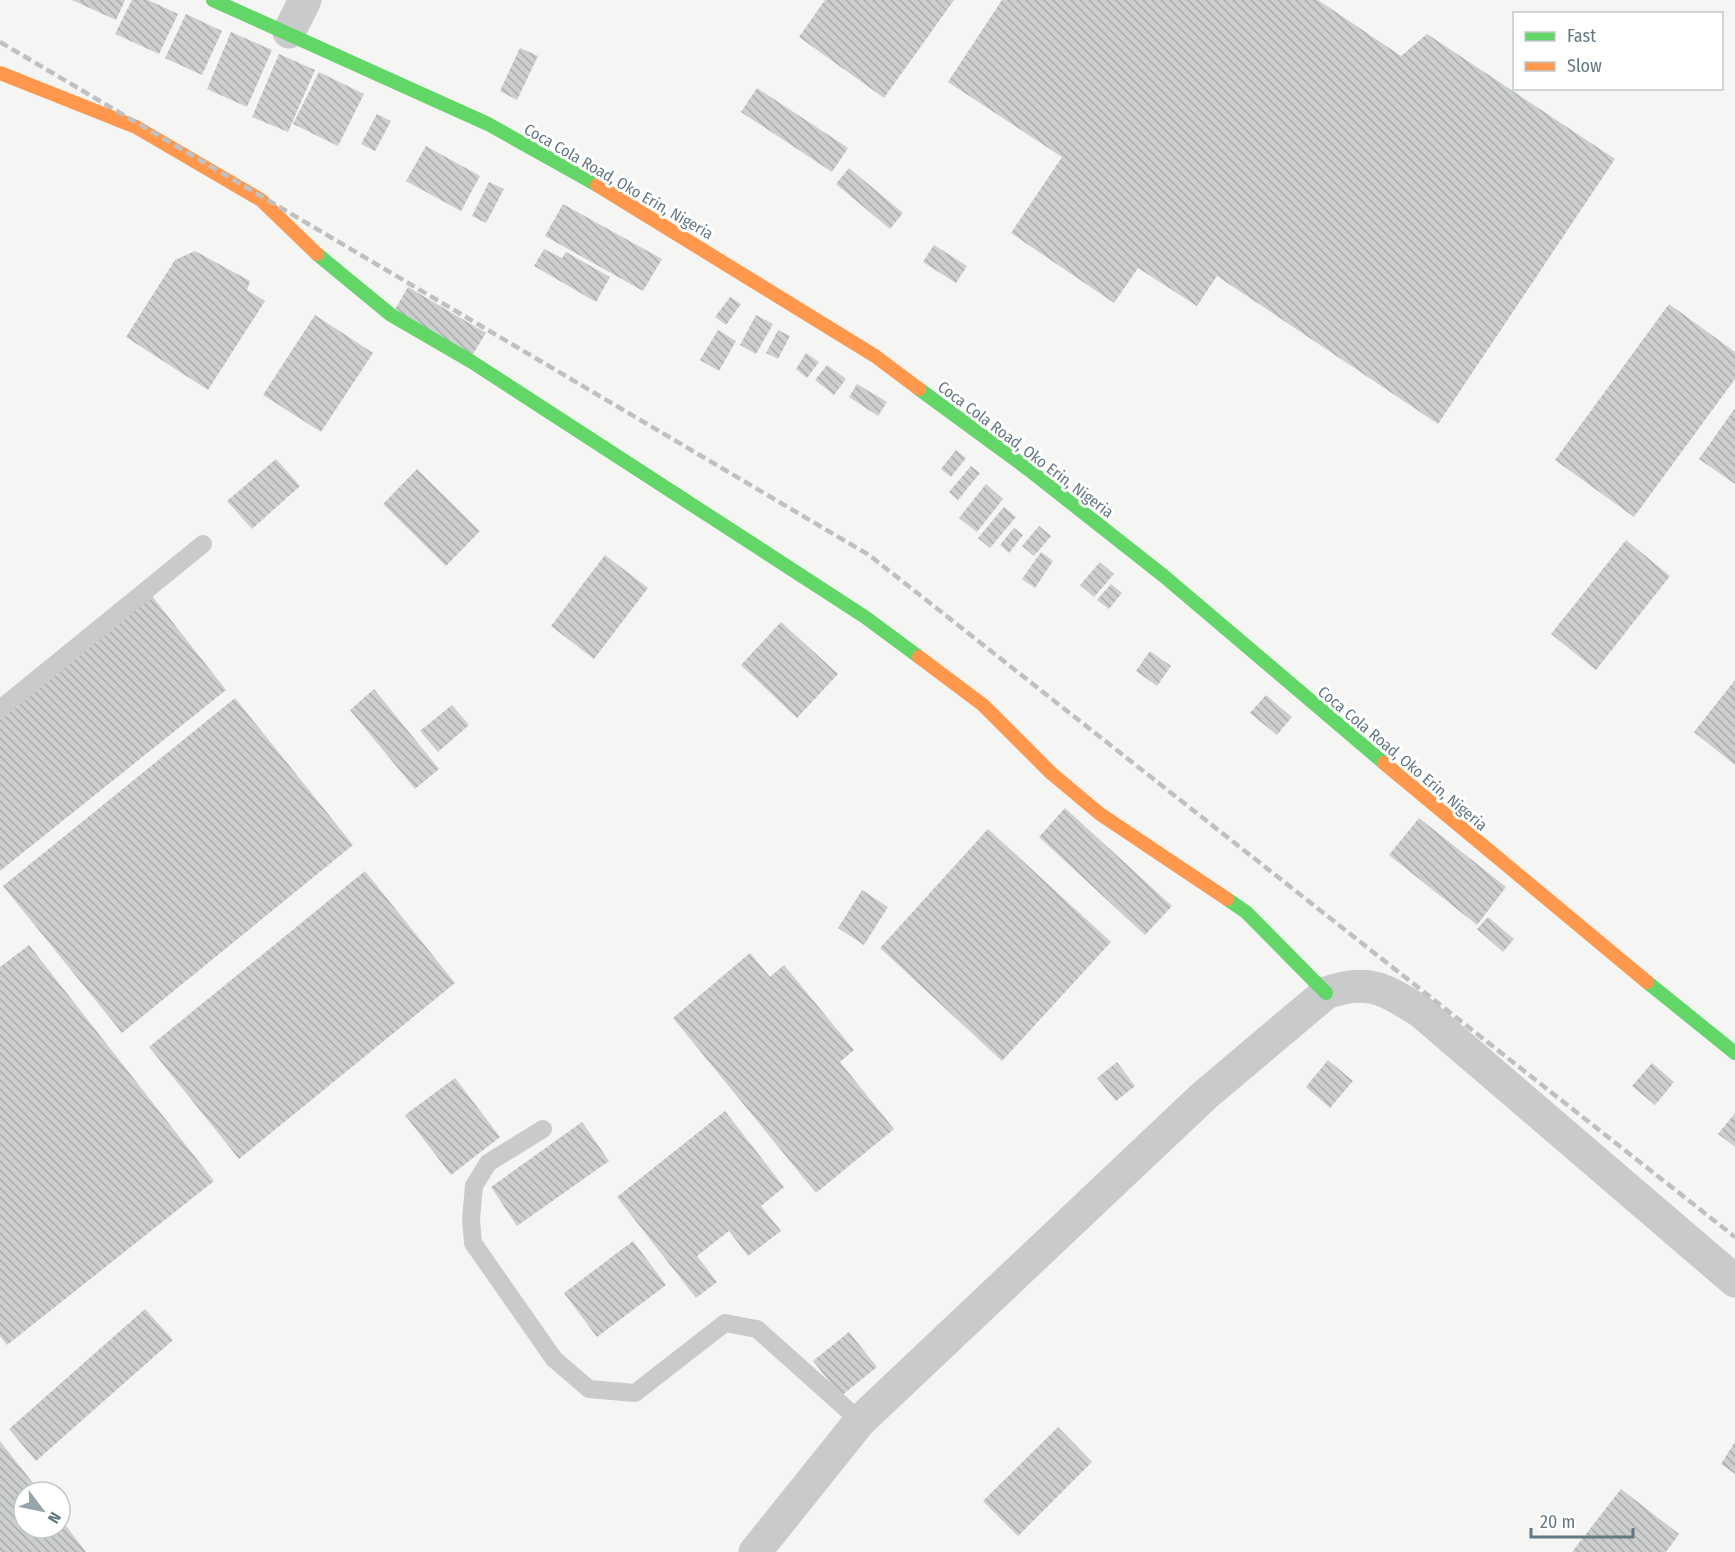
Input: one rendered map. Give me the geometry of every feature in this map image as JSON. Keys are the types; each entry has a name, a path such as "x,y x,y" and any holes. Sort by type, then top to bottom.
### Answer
{"street":[{"name":"Coca Cola Road, Oko Erin, Nigeria","path":"213,0 289,32 498,129 619,197 875,356 1028,469 1165,577 1481,846 1735,1053"},
{"path":"289,32 305,0"},
{"path":"0,73 136,127 261,200 331,267 391,315 472,362 865,617 983,705 1051,772 1100,814 1246,912 1326,993"},
{"path":"755,1552 860,1421 1206,1095 1326,993 1349,985 1386,990 1420,1011 1735,1281"}],"lane":[{"path":"0,709 203,544"},
{"path":"543,1129 488,1163 474,1186 471,1219 473,1243 554,1359 589,1389 635,1393 725,1323 757,1329 860,1421"}],"building":[{"path":"72,0 125,0 116,20"},
{"path":"132,0 148,0 178,14 159,54 115,34"},
{"path":"825,0 954,0 884,98 799,37"},
{"path":"1002,0 1318,0 1401,56 1427,34 1615,159 1438,424 1217,276 1197,306 1138,268 1114,303 1011,233 1062,157 948,82"},
{"path":"186,14 222,31 202,75 165,58"},
{"path":"231,32 272,50 247,107 207,89"},
{"path":"520,48 538,56 517,100 500,91"},
{"path":"279,54 315,70 288,132 252,117"},
{"path":"319,72 364,94 338,146 293,124"},
{"path":"757,88 848,148 832,172 741,112"},
{"path":"377,114 391,121 375,151 361,144"},
{"path":"426,146 480,176 461,211 406,181"},
{"path":"849,168 903,213 890,229 836,184"},
{"path":"489,182 504,189 486,223 472,216"},
{"path":"563,204 662,259 643,291 545,236"},
{"path":"934,245 967,266 956,283 923,262"},
{"path":"544,249 562,258 566,252 610,277 596,302 534,266"},
{"path":"195,251 250,281 247,290 265,301 208,390 126,337 175,260"},
{"path":"408,287 486,333 470,359 393,313"},
{"path":"730,297 741,304 726,325 715,317"},
{"path":"1669,304 1735,352 1735,379 1634,517 1555,460"},
{"path":"315,315 373,353 321,432 263,395"},
{"path":"756,315 773,324 756,354 740,345"},
{"path":"718,330 736,341 719,371 700,360"},
{"path":"778,330 790,336 778,359 766,353"},
{"path":"806,353 819,362 807,378 796,369"},
{"path":"827,365 846,379 834,395 815,380"},
{"path":"857,384 887,402 878,416 849,397"},
{"path":"1735,408 1735,484 1699,459"},
{"path":"956,450 966,458 951,477 941,469"},
{"path":"276,459 300,486 252,529 227,501"},
{"path":"971,466 980,473 958,500 949,492"},
{"path":"417,469 480,531 446,566 383,504"},
{"path":"986,484 1003,499 977,532 959,518"},
{"path":"1004,507 1016,517 990,548 978,538"},
{"path":"1039,526 1051,536 1034,556 1022,546"},
{"path":"1014,528 1023,535 1009,553 1000,545"},
{"path":"1626,540 1670,576 1596,670 1551,634"},
{"path":"1041,552 1053,561 1035,588 1022,579"},
{"path":"605,555 648,588 594,659 551,626"},
{"path":"1100,562 1114,574 1094,597 1080,585"},
{"path":"1111,584 1122,593 1109,609 1097,600"},
{"path":"152,596 226,690 0,871 0,717"},
{"path":"781,622 838,674 797,718 741,665"},
{"path":"1150,651 1171,666 1157,686 1136,671"},
{"path":"1735,680 1735,765 1694,732"},
{"path":"374,689 439,769 415,789 350,710"},
{"path":"1266,695 1292,717 1277,735 1250,713"},
{"path":"235,698 353,845 122,1033 3,886"},
{"path":"452,705 469,725 438,752 420,731"},
{"path":"1065,808 1172,906 1145,935 1039,837"},
{"path":"1419,818 1506,887 1477,925 1389,855"},
{"path":"988,829 1111,942 1002,1061 880,948"},
{"path":"365,871 455,983 239,1159 149,1047"},
{"path":"862,890 888,907 864,945 838,928"},
{"path":"1488,917 1514,939 1503,952 1477,929"},
{"path":"29,945 214,1181 7,1345 0,1336 0,967"},
{"path":"750,953 770,977 784,965 854,1050 840,1062 894,1129 816,1193 673,1018"},
{"path":"1328,1060 1353,1081 1330,1108 1306,1087"},
{"path":"1117,1062 1135,1086 1116,1101 1097,1078"},
{"path":"1652,1063 1674,1082 1655,1105 1632,1086"},
{"path":"455,1078 500,1137 451,1175 405,1115"},
{"path":"725,1111 784,1187 761,1206 781,1231 748,1256 729,1231 697,1256 717,1282 696,1298 617,1197"},
{"path":"1735,1113 1735,1147 1718,1134"},
{"path":"582,1122 609,1161 517,1226 491,1187"},
{"path":"633,1241 666,1285 597,1337 564,1293"},
{"path":"145,1309 173,1340 36,1461 9,1429"},
{"path":"849,1332 877,1367 841,1396 813,1361"},
{"path":"1058,1427 1092,1462 1018,1536 983,1501"},
{"path":"0,1441 31,1480 12,1480 12,1540 72,1540 72,1534 86,1552 0,1552"},
{"path":"1735,1442 1735,1474 1721,1464"},
{"path":"1621,1489 1679,1534 1666,1552 1572,1552"}],"railway":[{"path":"0,42 869,555 1735,1237"}],"traffic: fast":[{"path":"213,0 488,124 597,185"},
{"path":"317,254 391,315 472,362 865,617 919,657"},
{"path":"919,389 1028,469 1165,577 1384,763"},
{"path":"1227,899 1246,912 1326,993"},
{"path":"1647,982 1735,1053"}],"traffic: slow":[{"path":"0,73 136,127 261,200 317,254"},
{"path":"597,185 875,356 919,389"},
{"path":"919,657 983,705 1051,773 1100,814 1227,899"},
{"path":"1384,763 1647,982"}]}
